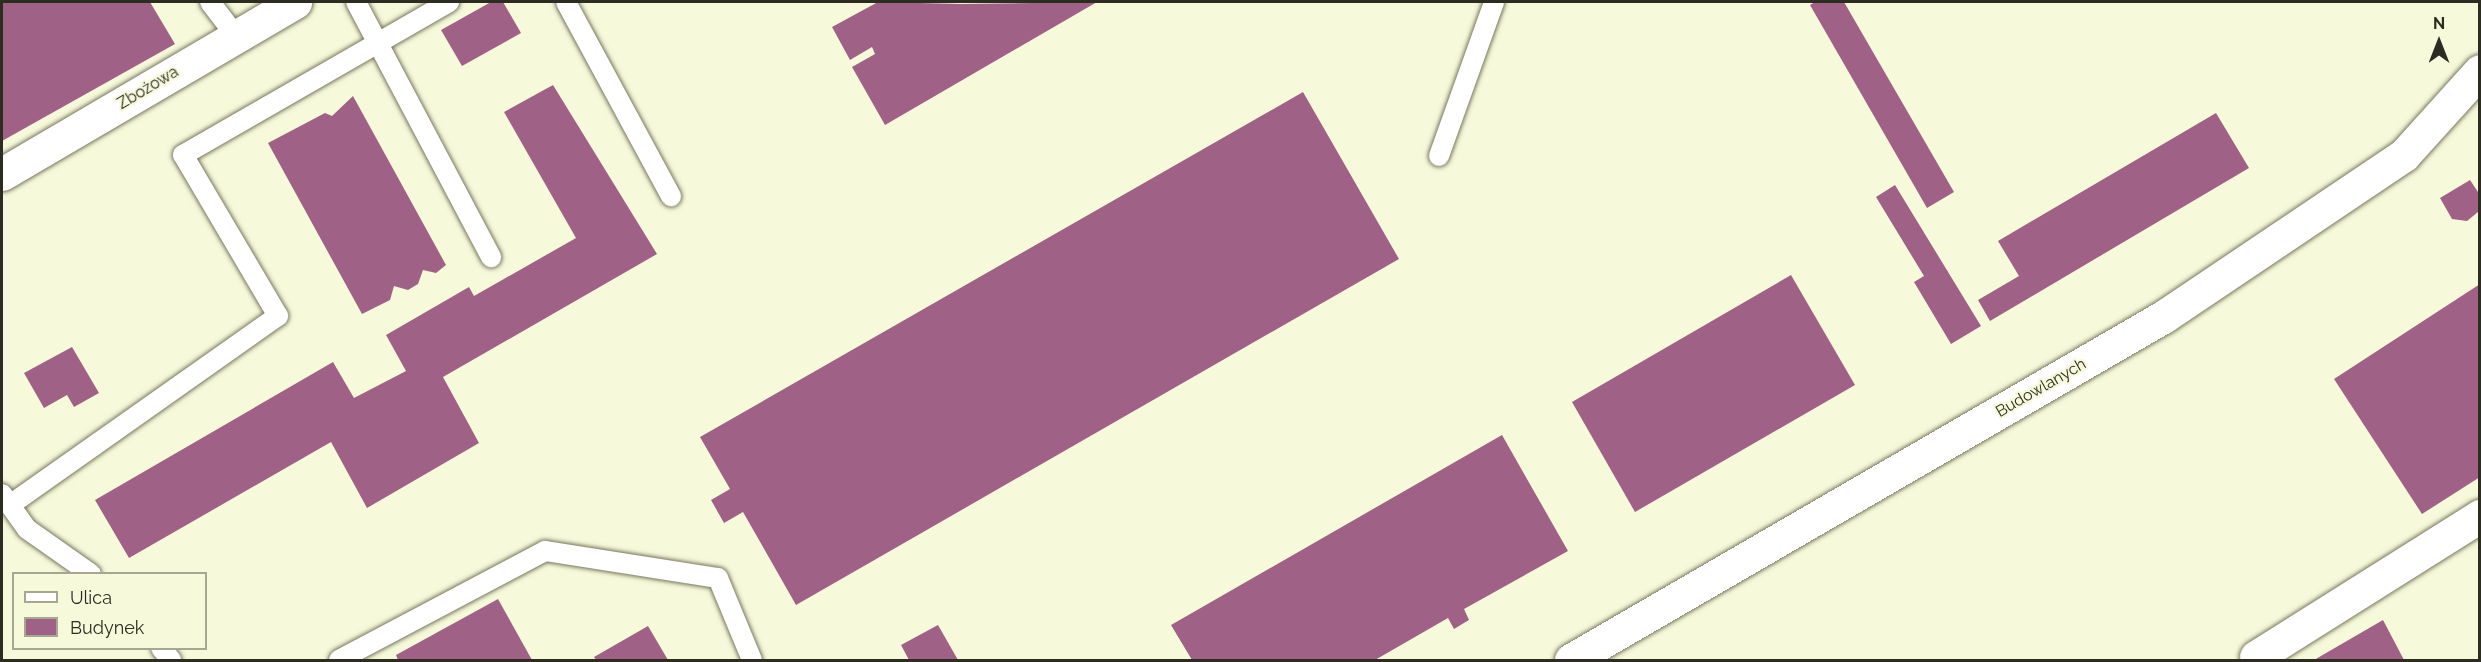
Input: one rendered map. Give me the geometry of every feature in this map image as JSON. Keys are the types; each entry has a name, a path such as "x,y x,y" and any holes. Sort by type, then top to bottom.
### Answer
{"street":[{"name":"Zbożowa","path":"2,174 295,2"},
{"name":"Budowlanych","path":"1571,660 2163,317 2404,155 2480,71"},
{"path":"2256,657 2480,516"}],"lane":[{"path":"210,2 236,36"},
{"path":"356,2 491,256"},
{"path":"90,572 27,529 6,499 278,316 183,155 449,2"},
{"path":"566,2 671,196"},
{"path":"1439,156 1494,2"},
{"path":"339,660 545,551 718,578 752,660"}],"building":[{"path":"2,2 150,2 175,44 2,141"},
{"path":"491,2 503,2 521,33 462,66 441,30"},
{"path":"878,2 961,4 1097,2 885,125 852,67 875,54 872,47 850,60 832,27"},
{"path":"1815,2 1844,2 1954,192 1927,208 1810,5"},
{"path":"553,85 657,254 443,377 479,443 367,508 331,442 129,558 95,500 333,362 354,398 406,371 386,335 469,287 474,296 576,238 504,112"},
{"path":"1303,92 1399,259 796,605 743,512 724,523 711,500 730,489 700,437"},
{"path":"353,96 446,265 436,273 423,270 418,284 408,290 394,286 390,300 362,314 268,143 325,113 332,116"},
{"path":"2216,113 2249,168 1990,321 1978,300 2019,276 1998,241"},
{"path":"2470,180 2480,195 2478,212 2467,221 2452,219 2440,198"},
{"path":"1895,185 1981,326 1951,344 1914,282 1924,276 1876,197"},
{"path":"1791,275 1855,385 1635,512 1572,402"},
{"path":"2480,284 2480,477 2422,514 2334,379"},
{"path":"72,347 99,393 74,407 67,395 44,408 24,373"},
{"path":"1502,435 1568,551 1464,609 1469,620 1454,629 1448,618 1375,660 1192,660 1171,625"},
{"path":"498,599 532,660 398,660 396,655"},
{"path":"2383,620 2404,660 2314,660"},
{"path":"938,625 958,660 909,660 901,645"},
{"path":"648,626 668,660 596,660 594,657"}]}
